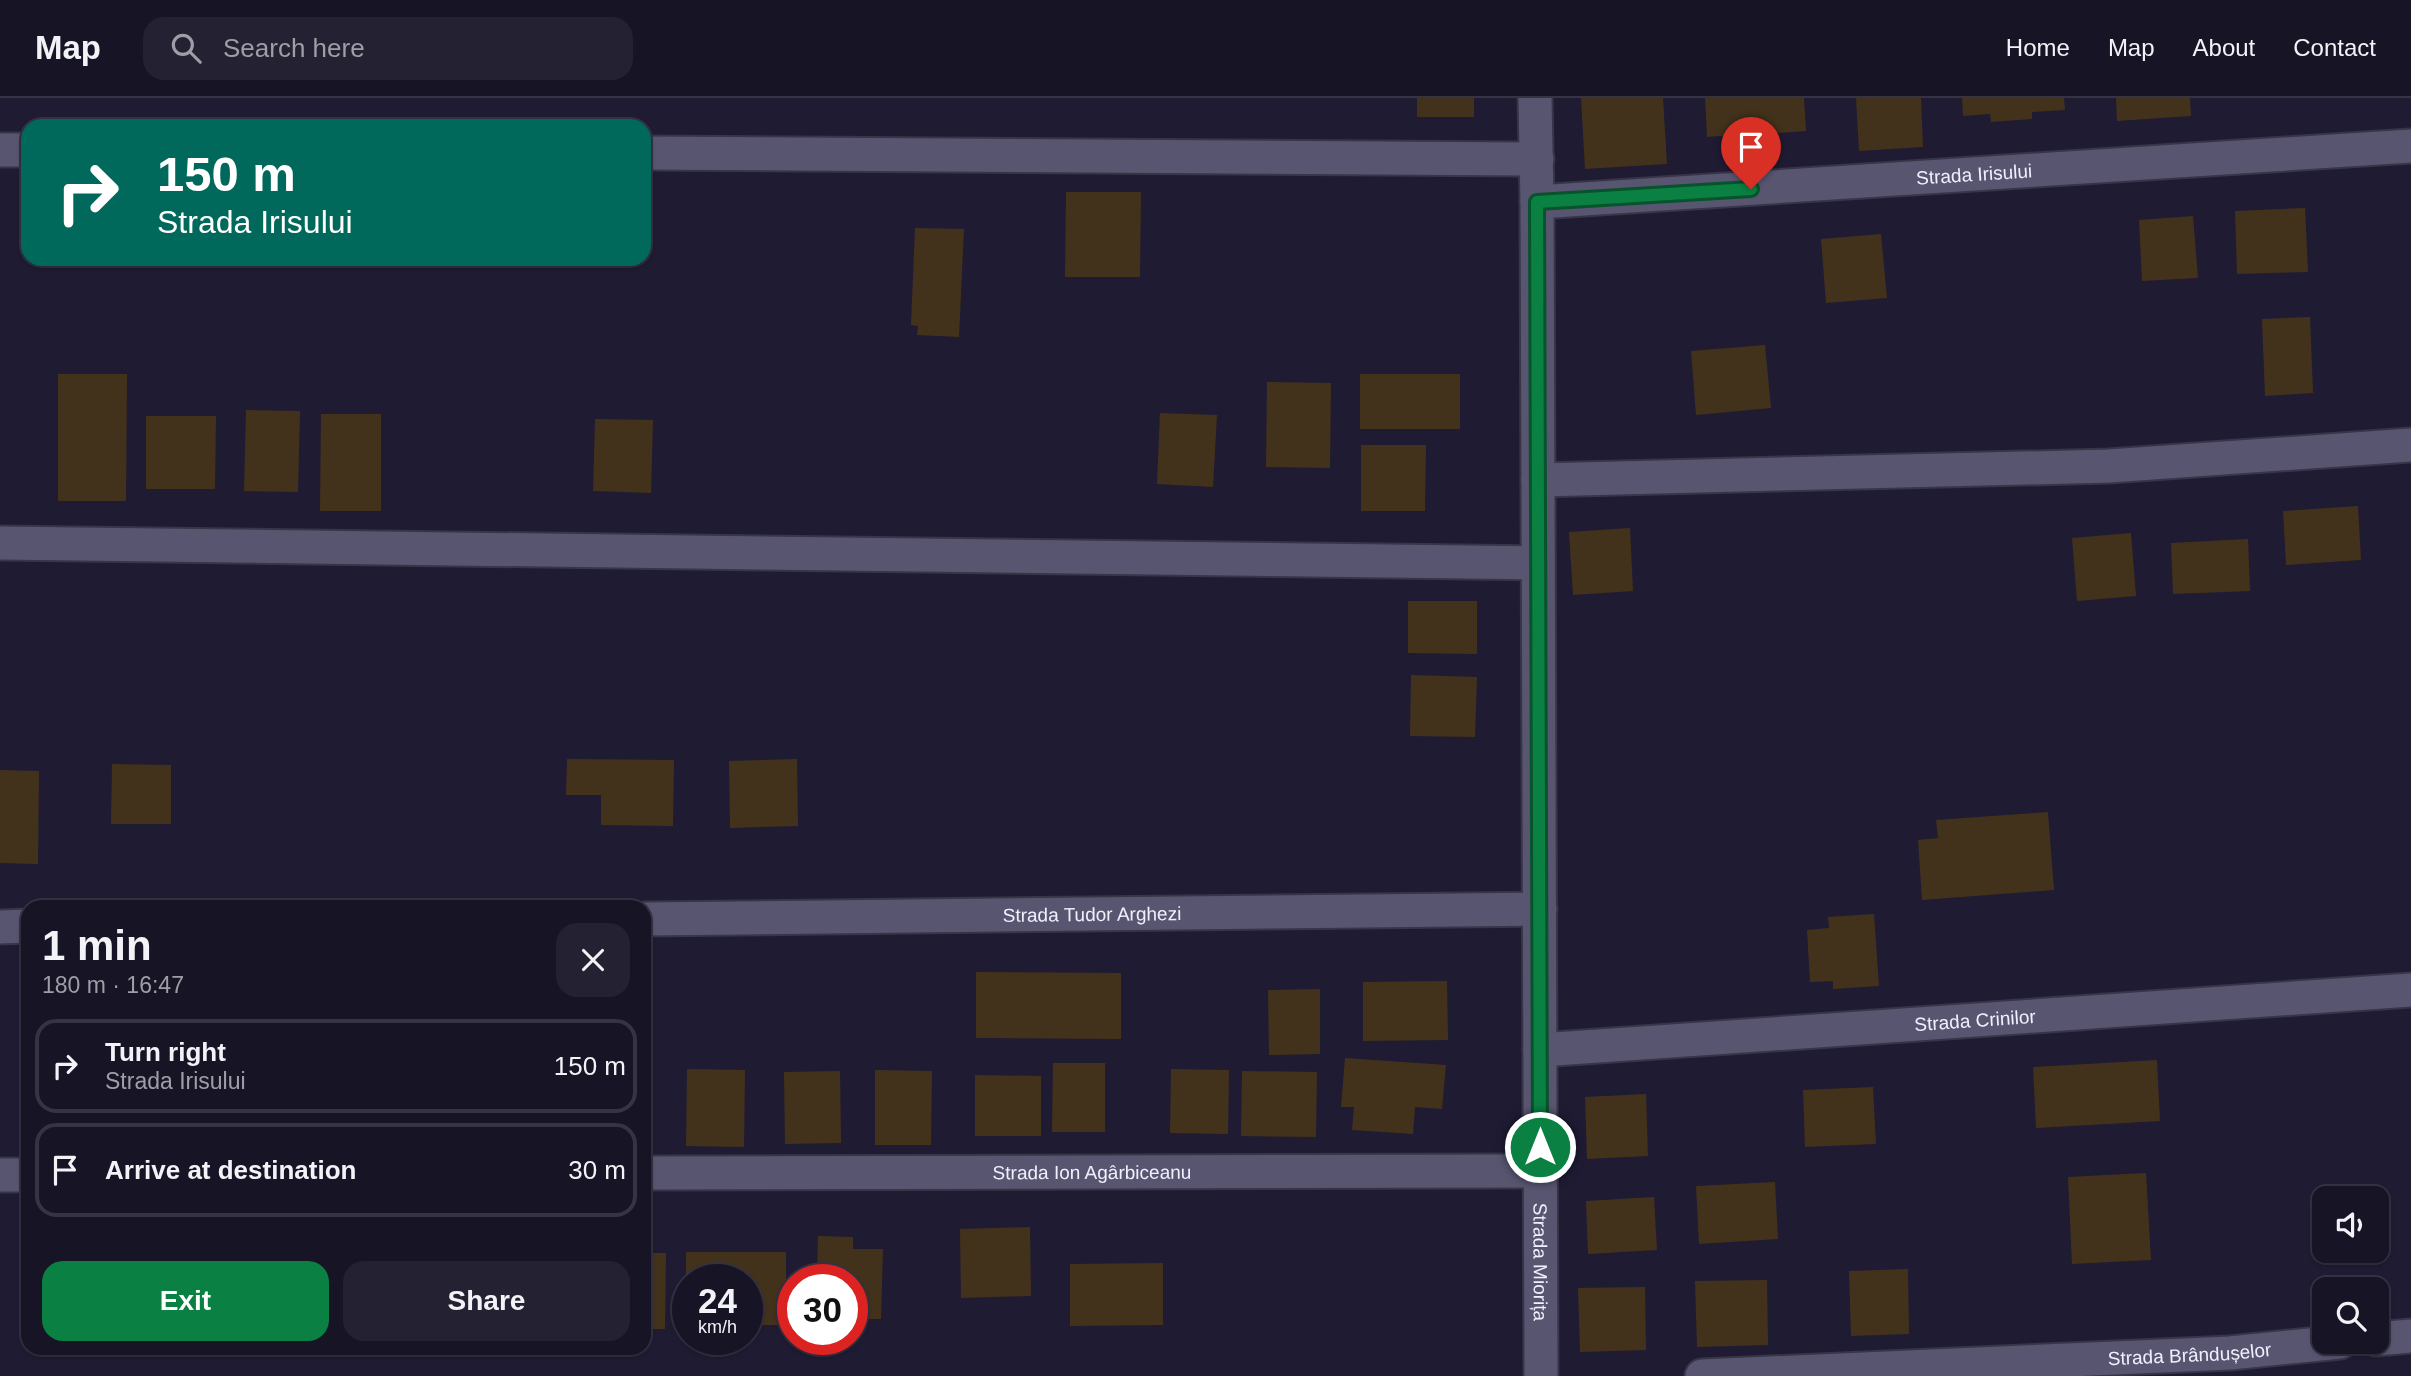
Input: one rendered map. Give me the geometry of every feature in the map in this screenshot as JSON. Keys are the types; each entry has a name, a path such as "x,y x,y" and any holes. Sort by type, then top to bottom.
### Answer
{"street":[{"name":"Strada Miorița","path":"1535,98 1541,1376"},
{"name":"Strada Irisului","path":"1537,202 2411,146"},
{"path":"0,149 21,150"},
{"path":"651,153 1537,159"},
{"path":"1538,480 2109,466 2411,446"},
{"path":"0,543 1538,564"},
{"name":"Strada Tudor Arghezi","path":"651,919 1540,909"},
{"path":"0,927 21,926"},
{"name":"Strada Crinilor","path":"1540,1050 2411,990"},
{"name":"Strada Ion Agârbiceanu","path":"651,1173 1540,1171"},
{"path":"0,1175 21,1175"},
{"path":"2389,1338 2411,1336"},
{"name":"Strada Brândușelor","path":"1702,1376 2230,1353 2312,1345"}],"building":[{"path":"1417,98 1474,98 1474,117 1417,117"},
{"path":"1581,98 1663,98 1667,164 1585,169"},
{"path":"1705,98 1804,98 1806,131 1777,133 1777,141 1735,143 1735,135 1707,137"},
{"path":"1856,98 1921,98 1923,147 1859,151"},
{"path":"1962,98 2064,98 2065,110 2032,112 2032,119 1991,122 1990,114 1963,116"},
{"path":"2116,98 2190,98 2191,116 2117,121"},
{"path":"1066,192 1141,192 1140,277 1065,277"},
{"path":"2305,208 2308,272 2237,274 2235,211"},
{"path":"2193,216 2198,278 2142,281 2139,220"},
{"path":"915,228 964,229 959,337 917,335 918,326 911,325"},
{"path":"1881,234 1887,298 1826,303 1821,239"},
{"path":"2310,317 2313,393 2265,396 2262,319"},
{"path":"1765,345 1771,408 1696,415 1691,351"},
{"path":"58,374 127,374 126,501 58,501"},
{"path":"1360,374 1460,374 1460,429 1360,429"},
{"path":"1267,382 1331,383 1330,468 1266,467"},
{"path":"246,410 300,411 298,492 244,491"},
{"path":"1160,413 1217,415 1213,487 1157,484"},
{"path":"321,414 381,414 381,511 320,511"},
{"path":"146,416 216,416 215,489 146,489"},
{"path":"595,419 653,420 651,493 593,491"},
{"path":"1361,445 1426,445 1425,511 1361,511"},
{"path":"2358,506 2361,560 2286,565 2283,511"},
{"path":"1630,528 1633,591 1573,595 1569,532"},
{"path":"2131,533 2136,596 2077,601 2072,538"},
{"path":"2248,539 2250,591 2173,594 2171,543"},
{"path":"1408,601 1477,601 1477,654 1408,653"},
{"path":"1411,675 1477,677 1475,737 1410,736"},
{"path":"567,759 674,760 673,826 601,825 601,795 566,795"},
{"path":"797,759 798,826 730,828 729,761"},
{"path":"112,764 171,765 171,824 111,824"},
{"path":"0,770 39,771 38,864 0,863"},
{"path":"2048,812 2054,890 1922,900 1918,840 1938,838 1936,820"},
{"path":"1874,914 1879,986 1833,989 1833,981 1810,982 1807,930 1829,928 1828,917"},
{"path":"976,972 1121,973 1121,1039 976,1038"},
{"path":"1447,981 1448,1040 1363,1041 1363,982"},
{"path":"1320,989 1320,1054 1269,1055 1268,990"},
{"path":"1345,1058 1446,1065 1442,1109 1415,1107 1413,1134 1352,1130 1354,1107 1341,1107"},
{"path":"2157,1060 2160,1121 2036,1128 2033,1067"},
{"path":"1053,1063 1105,1063 1105,1132 1052,1132"},
{"path":"687,1069 745,1070 744,1147 686,1146"},
{"path":"1171,1069 1229,1070 1228,1134 1170,1133"},
{"path":"875,1070 932,1071 931,1145 875,1145"},
{"path":"840,1071 841,1143 785,1144 784,1072"},
{"path":"1242,1071 1317,1072 1316,1137 1241,1136"},
{"path":"651,1072 652,1072 651,1129"},
{"path":"975,1075 1041,1076 1041,1136 975,1136"},
{"path":"1873,1087 1876,1144 1805,1147 1803,1090"},
{"path":"1646,1094 1648,1156 1587,1159 1585,1097"},
{"path":"2146,1173 2151,1260 2072,1264 2068,1177"},
{"path":"1775,1182 1778,1239 1699,1244 1696,1186"},
{"path":"1654,1197 1657,1250 1588,1254 1586,1201"},
{"path":"1030,1227 1031,1296 961,1298 960,1229"},
{"path":"818,1236 853,1237 853,1249 883,1249 881,1319 868,1319 868,1264 817,1264"},
{"path":"686,1252 786,1252 786,1264 777,1264 777,1325 763,1325 763,1264 686,1264"},
{"path":"651,1253 666,1253 665,1329 651,1329"},
{"path":"1163,1263 1163,1325 1070,1326 1070,1264"},
{"path":"1908,1269 1909,1334 1851,1336 1849,1271"},
{"path":"1767,1280 1768,1345 1697,1347 1695,1281"},
{"path":"1645,1287 1646,1350 1580,1352 1578,1288"}],"route":[{"path":"1540,1147 1537,202 1751,189"}]}
